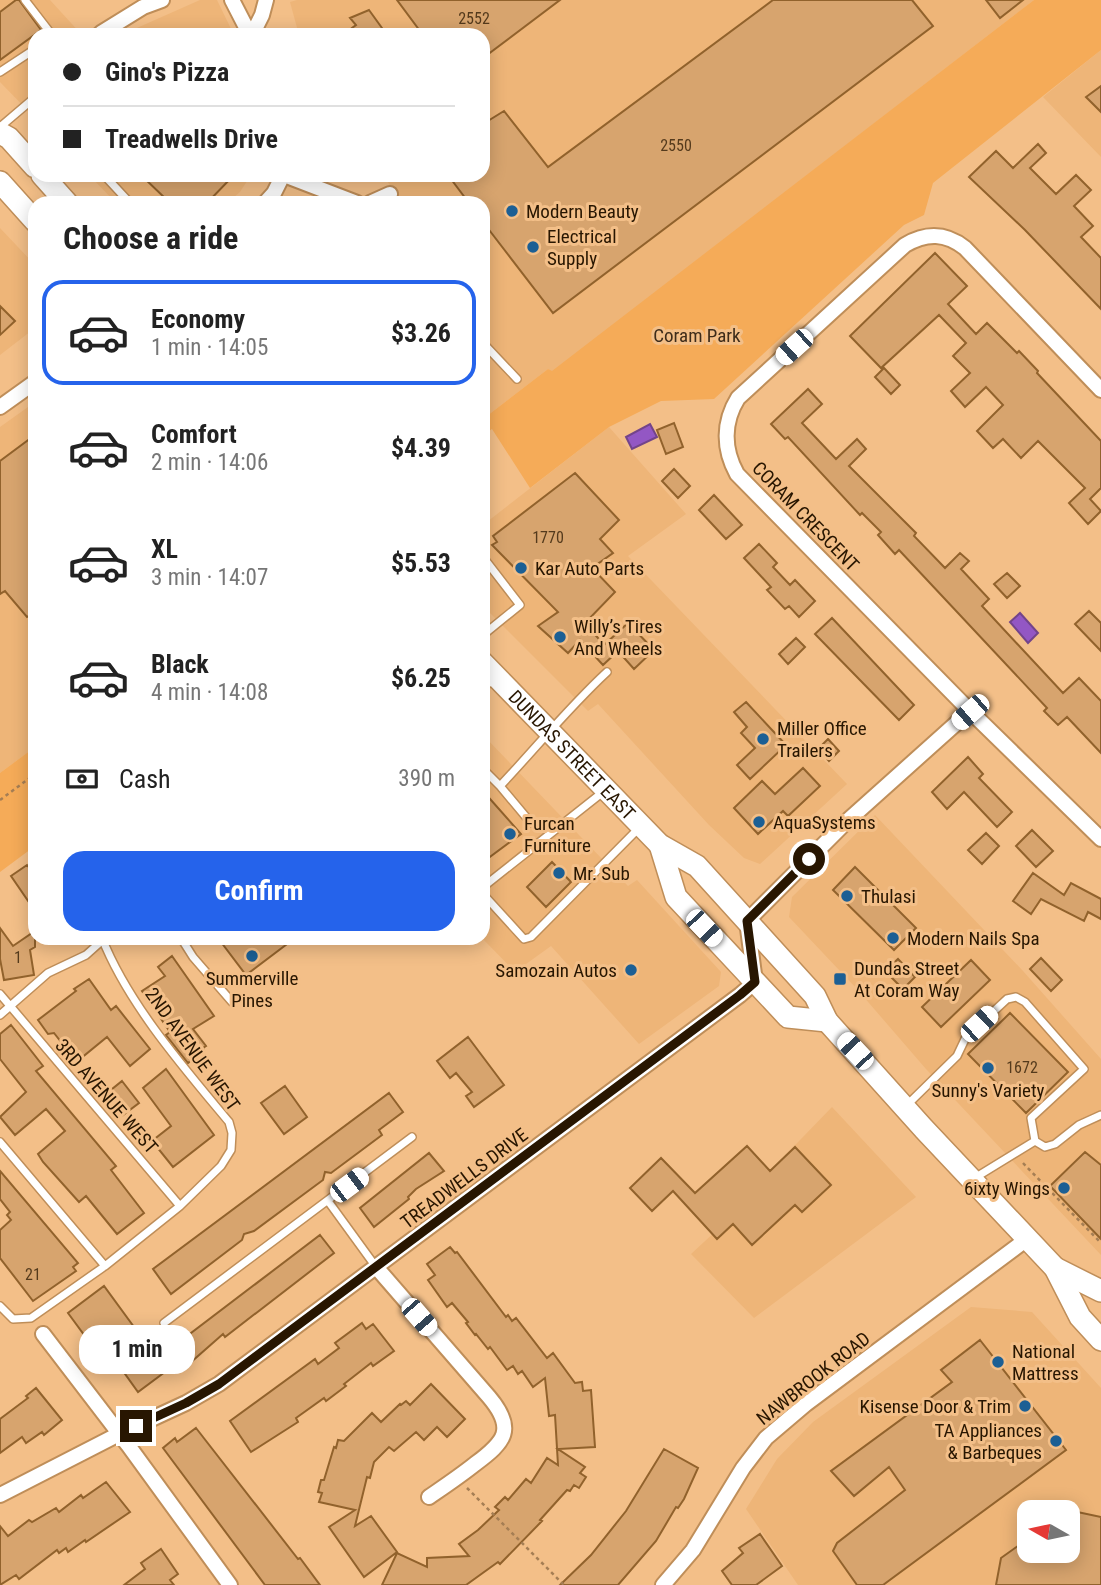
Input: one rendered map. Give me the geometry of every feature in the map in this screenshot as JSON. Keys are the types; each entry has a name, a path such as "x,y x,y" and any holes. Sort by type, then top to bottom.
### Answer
{"main road":[{"path":"0,133 9,138 28,159"},
{"path":"0,182 28,213"},
{"path":"48,182 61,196"},
{"name":"DUNDAS STREET EAST","path":"490,679 550,732 660,845 697,866 754,914 815,996 827,1021 1055,1268 1080,1317 1101,1340"},
{"name":"DUNDAS STREET EAST","path":"660,845 676,897 788,1017 827,1021"},
{"name":"DUNDAS STREET EAST","path":"1055,1268 1101,1291"}],"street":[{"path":"109,28 162,0"},
{"path":"232,0 247,28"},
{"path":"255,28 266,0"},
{"path":"302,182 338,196"},
{"path":"386,196 390,194"},
{"name":"CORAM CRESCENT","path":"1101,390 965,248 955,240 938,235 920,237 905,245 738,398 730,410 727,443 731,463 737,474 970,712 1101,839"},
{"path":"0,407 28,387"},
{"path":"755,982 754,914 845,822 970,712"},
{"name":"TREADWELLS DRIVE","path":"0,1495 219,1384 755,982"},
{"name":"NAWBROOK ROAD","path":"663,1585 693,1549 743,1468 766,1438 806,1404 1027,1239"},
{"path":"376,1267 502,1413 505,1431 500,1443 492,1452 429,1497"},
{"path":"43,1334 230,1585"}],"lane":[{"path":"25,0 47,28"},
{"path":"0,72 28,54"},
{"path":"0,127 28,104"},
{"path":"111,182 124,196"},
{"path":"490,350 517,379"},
{"path":"490,566 520,605 490,629"},
{"path":"500,786 572,704 607,672"},
{"path":"490,776 531,823"},
{"path":"490,881 606,790"},
{"path":"490,902 524,939 531,937 641,826"},
{"path":"0,1015 48,974 86,955 97,945"},
{"name":"2ND AVENUE WEST","path":"0,1306 13,1319 31,1318 105,1266 180,1206 222,1166 231,1150 232,1133 229,1122 158,1034 113,963 106,945"},
{"path":"186,945 232,1003"},
{"name":"3RD AVENUE WEST","path":"0,994 180,1206"},
{"path":"905,1106 957,1056 966,1037 1007,999 1016,997 1025,1002 1084,1069 1031,1118 1035,1140 1045,1147 1055,1144 1079,1125 1101,1115"},
{"path":"164,1323 412,1137"},
{"path":"972,1180 1035,1140"},
{"path":"0,1142 105,1266"},
{"path":"328,1201 376,1267"}],"path":[{"path":"0,800 28,779"},
{"path":"1014,1154 1101,1243"},
{"path":"457,1478 564,1585"}],"shaded area":[{"path":"0,0 50,0 76,28 28,28 28,111 0,82"},
{"path":"200,0 217,0 231,28 137,28"},
{"path":"1034,0 552,372 548,369 490,414 490,196 397,196 388,182 490,182 490,28 297,28 290,2"},
{"path":"1101,50 1101,157 1043,97"},
{"path":"96,182 246,182 235,196 109,196"},
{"path":"0,228 28,258 28,333 0,355"},
{"path":"28,407 28,752 0,773 0,427"},
{"path":"650,424 657,437 632,449 626,437"},
{"path":"609,427 686,514 628,556 847,784 760,864 744,858 709,825 598,704 588,711 490,613 490,520"},
{"path":"1020,613 1038,633 1028,643 1010,622"},
{"path":"490,742 628,886 637,880 721,972 719,986 639,1044 551,946 515,972 489,945"},
{"path":"875,815 1023,971 1101,1059 1101,1255 926,1069 856,988 789,917 792,897"},
{"path":"832,1107 916,1197 754,1318 691,1254 783,1169 770,1171"},
{"path":"971,1307 1032,1312 1101,1388 1101,1585 798,1585 746,1509 777,1459 813,1422"}],"green space":[{"name":"Coram Park","path":"1034,0 1101,0 1101,50 933,183 924,215 904,225 714,399 661,401 609,427 530,488 492,429 490,430 490,414 548,369 552,371"},
{"path":"28,752 28,851 0,872 0,773"}],"building":[{"path":"19,0 40,28 28,28 28,40 0,60 0,12"},
{"path":"397,0 560,0 490,53 490,28 418,28"},
{"path":"773,0 912,0 933,26 553,313 490,231 490,196 464,196 453,182 490,182 490,120 504,111 548,167"},
{"path":"986,0 1023,0 1000,18"},
{"path":"369,10 382,28 352,28 356,25 350,18"},
{"path":"1101,86 1101,112 1086,97"},
{"path":"1038,144 1046,153 1030,168 1056,194 1076,175 1091,190 1074,206 1093,226 1081,237 1101,258 1101,309 1025,230 969,177 996,151 1013,168"},
{"path":"148,182 227,182 214,196 163,196"},
{"path":"935,253 967,286 948,304 976,334 987,323 1017,353 1019,351 1101,441 1101,488 1090,499 1101,511 1088,524 1069,503 1085,488 1038,441 1021,458 1003,439 993,448 977,431 1003,405 986,387 965,407 951,391 970,373 953,356 966,343 939,315 881,368 850,336"},
{"path":"0,306 15,321 0,335"},
{"path":"884,368 900,385 891,394 875,377"},
{"path":"808,389 822,404 802,423 836,459 857,439 866,449 849,466 916,533 914,536 945,568 960,553 969,561 961,569 989,599 982,606 1063,693 1079,678 1101,701 1101,753 1067,717 1058,725 1044,711 1047,708 899,550 895,554 878,535 881,532 862,513 860,515 788,437 785,439 771,424"},
{"path":"674,423 683,447 666,454 657,430"},
{"path":"28,440 27,617 5,591 0,594 0,461"},
{"path":"674,469 690,486 678,498 662,481"},
{"path":"575,473 619,520 600,539 613,553 592,568 615,592 585,623 604,645 628,623 654,650 634,669 618,651 603,665 580,640 568,653 538,626 558,612 492,545 497,542 493,536"},
{"path":"714,495 742,525 726,539 699,510"},
{"path":"759,544 777,563 773,567 790,585 795,580 815,601 799,617 789,606 785,609 767,590 771,587 744,558"},
{"path":"1007,573 1020,586 1007,598 994,584"},
{"path":"1089,611 1101,623 1101,651 1075,624"},
{"path":"832,618 914,705 899,720 815,634"},
{"path":"796,638 805,647 788,664 779,654"},
{"name":"Miller Office Trailers","path":"746,702 786,745 750,779 737,765 755,748 741,733 747,727 734,712"},
{"path":"828,739 839,751 829,761 818,749"},
{"path":"968,757 983,774 979,778 1012,812 997,827 964,792 947,809 932,792"},
{"path":"803,768 820,786 788,816 783,811 758,834 734,808 762,781 775,794"},
{"path":"490,799 521,834 490,857"},
{"path":"1032,830 1053,851 1036,867 1016,846"},
{"path":"986,833 999,846 982,864 968,850"},
{"path":"552,862 571,882 546,907 527,887"},
{"path":"28,866 28,901 11,876"},
{"path":"855,867 916,928 894,950 833,890"},
{"path":"1033,873 1064,895 1071,883 1101,899 1101,919 1088,912 1084,921 1041,899 1031,914 1013,901"},
{"path":"0,928 13,946 28,936 28,945 35,945 30,950 34,975 4,980 0,959"},
{"name":"Summerville Pines","path":"223,945 286,945 246,975"},
{"path":"172,956 214,1016 193,1029 206,1046 188,1063 166,1035 170,1032 142,991 165,976 158,967"},
{"path":"1041,958 1062,980 1051,991 1030,969"},
{"path":"898,959 915,977 903,989 885,971"},
{"path":"971,960 990,980 941,1027 922,1007"},
{"path":"89,979 111,1010 116,1006 150,1049 130,1066 107,1037 80,1059 72,1049 69,1052 54,1033 48,1034 38,1020"},
{"path":"1010,1013 1068,1072 1026,1113 968,1054"},
{"path":"11,1025 43,1066 36,1071 116,1166 111,1170 144,1213 117,1234 86,1196 79,1202 38,1154 65,1131 46,1109 15,1135 0,1117 26,1092 0,1059 0,1034"},
{"path":"468,1037 504,1085 474,1107 466,1096 472,1092 456,1073 450,1078 437,1061"},
{"path":"166,1069 214,1135 173,1167 152,1141 171,1126 143,1088"},
{"path":"122,1081 139,1103 123,1115 106,1094"},
{"path":"285,1086 307,1117 284,1134 261,1103"},
{"path":"389,1093 403,1112 379,1130 382,1135 331,1173 325,1172 323,1180 254,1231 244,1234 242,1240 171,1294 153,1269"},
{"path":"747,1146 770,1171 795,1147 831,1185 802,1212 795,1205 752,1245 733,1224 717,1239 673,1191 652,1211 630,1188 661,1158 695,1193"},
{"path":"1085,1152 1101,1165 1101,1239 1050,1186"},
{"path":"429,1153 444,1171 416,1189 409,1199 374,1227 360,1208"},
{"path":"0,1171 78,1263 73,1267 76,1271 33,1301 0,1258 0,1230 11,1220 7,1215 10,1212 0,1199"},
{"path":"320,1235 334,1253 225,1337 223,1334 190,1363 185,1357 138,1392 115,1360 107,1366 68,1313 104,1286 145,1342 150,1339 162,1355"},
{"path":"450,1247 457,1252 506,1317 508,1315 512,1321 516,1318 547,1358 553,1353 575,1383 582,1382 583,1391 591,1390 595,1447 558,1449 585,1467 580,1473 586,1477 579,1488 574,1485 570,1491 567,1490 540,1520 542,1521 500,1564 498,1562 466,1585 382,1585 397,1553 427,1567 427,1558 469,1556 459,1544 499,1510 495,1507 505,1497 508,1500 526,1479 531,1483 547,1458 558,1465 555,1415 549,1416 545,1378 533,1387 522,1371 518,1374 513,1366 507,1370 490,1347 488,1349 475,1335 452,1303 447,1307 428,1280 435,1275 427,1264"},
{"path":"362,1323 366,1329 373,1324 394,1351 373,1366 371,1363 326,1401 324,1398 296,1418 298,1422 251,1452 230,1421 315,1359 318,1364 339,1348 335,1343"},
{"path":"980,1340 1066,1450 883,1585 857,1585 833,1551 837,1543 905,1490 889,1467 854,1496 831,1471 952,1382 941,1370"},
{"path":"431,1384 465,1419 447,1437 437,1427 424,1440 416,1432 394,1451 389,1447 374,1462 370,1478 367,1477 355,1526 371,1516 397,1552 364,1577 329,1527 355,1510 319,1502 322,1493 318,1492 321,1480 324,1480 338,1440 344,1441 372,1413 381,1422 400,1404 406,1401 410,1405"},
{"path":"36,1388 62,1420 44,1435 42,1432 26,1443 22,1437 0,1453 0,1419 28,1398 26,1396"},
{"path":"196,1428 320,1585 265,1585 163,1448 175,1438 177,1442"},
{"path":"664,1449 698,1468 684,1499 678,1508 676,1507 656,1541 618,1585 560,1585 591,1555 626,1511"},
{"path":"106,1482 130,1512 86,1542 85,1540 68,1552 66,1548 59,1553 57,1550 19,1579 16,1575 0,1585 0,1526 8,1536 29,1520 32,1522 56,1508 59,1512 81,1495 83,1498"},
{"path":"1080,1513 1101,1517 1101,1585 996,1585 1001,1558 1017,1547 1017,1563 1080,1563"},
{"path":"760,1534 782,1566 756,1585 732,1585 722,1571 743,1553 739,1548"},
{"path":"161,1549 178,1574 170,1580 174,1585 124,1585 145,1569 141,1563"}],"place":[{"name":"Modern Beauty","path":"512,211"},
{"name":"Electrical Supply","path":"533,247"},
{"name":"Kar Auto Parts","path":"521,568"},
{"name":"Willy’s Tires And Wheels","path":"560,637"},
{"name":"Miller Office Trailers","path":"763,739"},
{"name":"AquaSystems","path":"759,822"},
{"name":"Furcan Furniture","path":"510,834"},
{"name":"Mr. Sub","path":"559,873"},
{"name":"Thulasi","path":"847,896"},
{"name":"Modern Nails Spa","path":"893,938"},
{"name":"Summerville Pines","path":"252,956"},
{"name":"Samozain Autos","path":"631,970"},
{"name":"Dundas Street At Coram Way","path":"840,979"},
{"name":"Sunny's Variety","path":"988,1068"},
{"name":"6ixty Wings","path":"1064,1188"},
{"name":"National Mattress","path":"998,1362"},
{"name":"Kisense Door & Trim","path":"1025,1406"},
{"name":"TA Appliances & Barbeques","path":"1056,1441"}],"route":[{"path":"136,1426 219,1384 740,995 755,982 747,921 809,859"}]}
